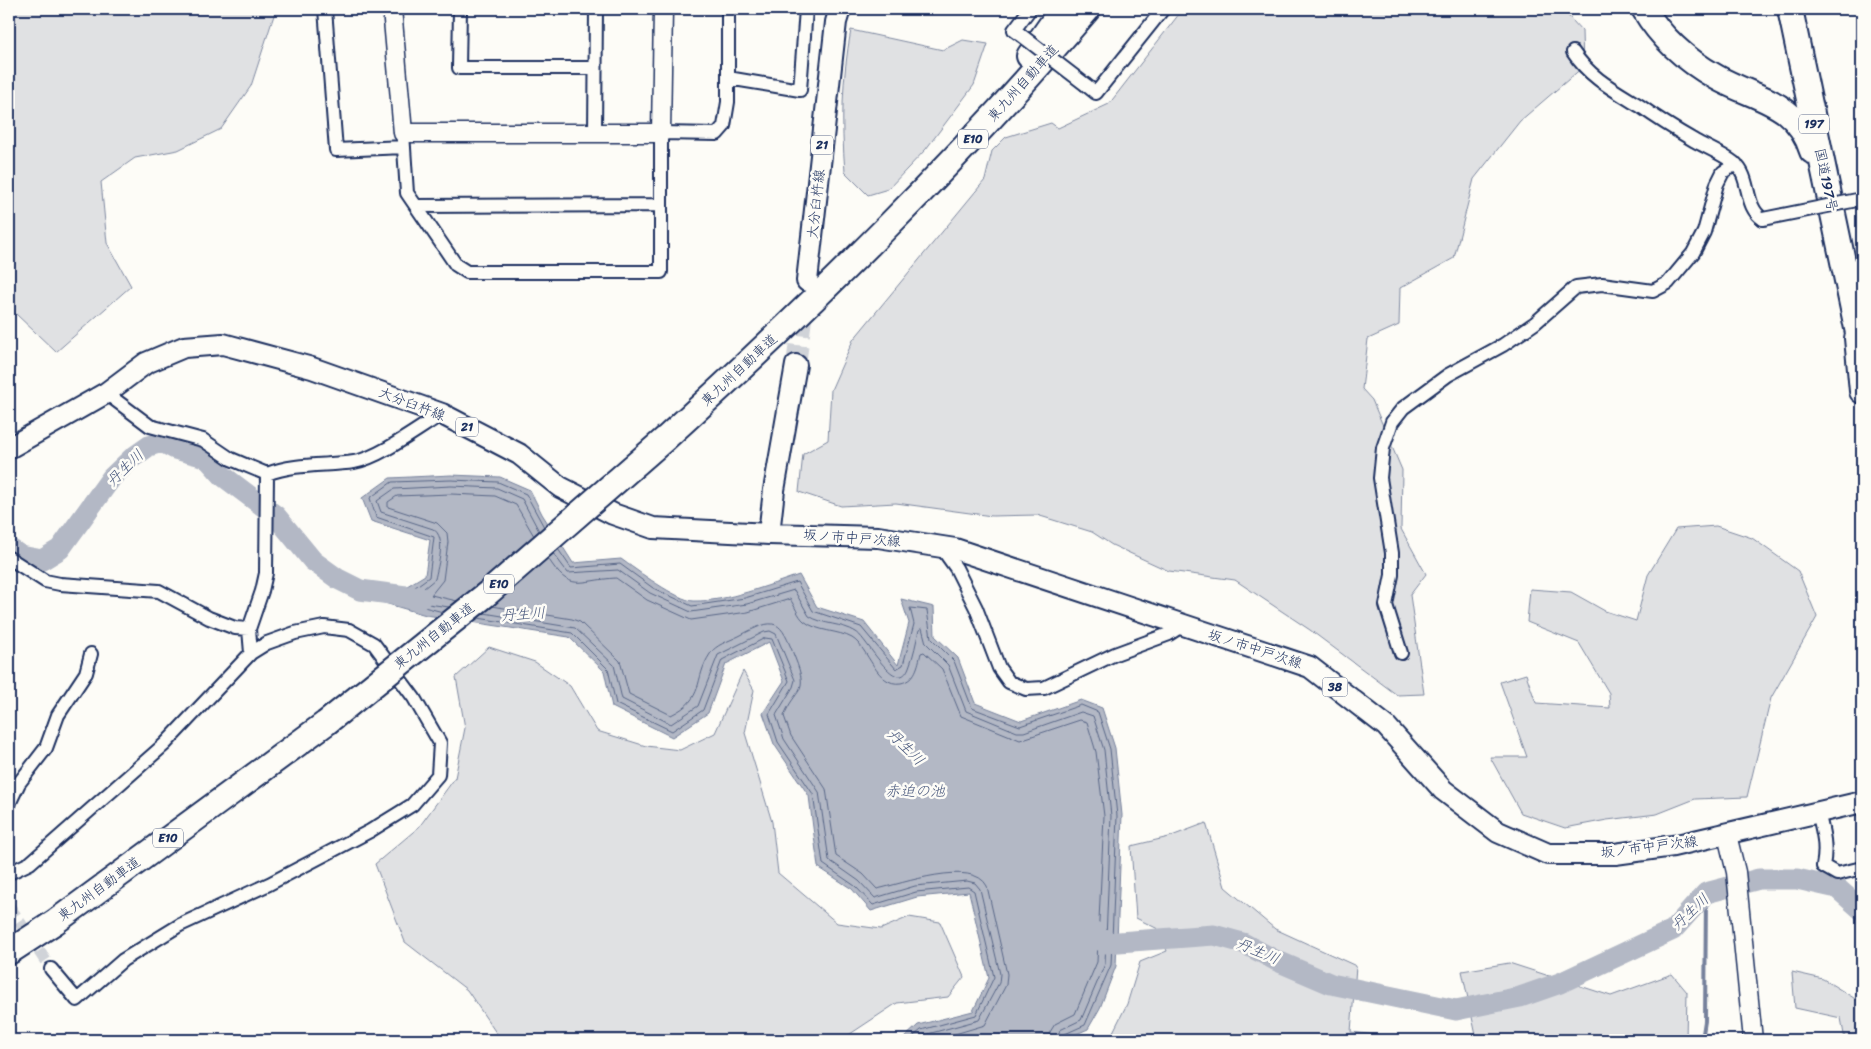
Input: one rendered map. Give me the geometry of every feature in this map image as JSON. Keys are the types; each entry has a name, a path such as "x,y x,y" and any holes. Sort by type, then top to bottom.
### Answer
{"highway":[{"path":"1024,64 1062,9"},
{"name":"東九州自動車道","path":"850,262 958,142 1070,9"},
{"name":"東九州自動車道","path":"9,952 55,922 326,723 488,593 666,438 765,347 908,207 1088,9"},
{"path":"908,207 933,186 1105,9"},
{"path":"1644,9 1660,32 1687,58 1723,81 1780,106 1798,124 1810,147 1839,239"},
{"name":"国道197号","path":"1790,9 1862,352"},
{"path":"1854,314 1862,336"},
{"path":"1854,314 1862,391"}],"main road":[{"name":"大分臼杵線","path":"807,281 836,22 840,9"},
{"name":"大分臼杵線","path":"9,448 106,393 146,363 184,347 223,344 312,368 442,414 519,454 560,487 613,514 653,528 769,534"},
{"path":"769,534 774,490 796,365"},
{"name":"坂ノ市中戸次線","path":"769,534 878,538 955,549 1310,666 1386,726 1443,790 1498,832 1548,854 1615,854 1727,835 1862,802"}],"street":[{"path":"325,9 336,150 403,140 595,133 717,134 724,126 728,78 728,9"},
{"path":"392,9 407,193 456,265 467,272 494,273 661,272 663,9"},
{"path":"460,9 459,68 595,68"},
{"path":"595,133 596,9"},
{"path":"728,78 800,90 806,9"},
{"path":"1030,9 1014,30 1096,93 1163,9"},
{"path":"1572,52 1581,65 1596,79 1660,121 1736,164 1744,178 1751,206 1756,214 1763,219 1862,199"},
{"path":"1401,653 1386,605 1392,575 1392,553 1380,478 1382,448 1392,422 1410,402 1448,375 1503,346 1534,323 1576,287 1602,284 1653,291 1668,283 1692,253 1704,232 1718,184 1724,172 1736,164"},
{"path":"416,206 661,205"},
{"path":"106,393 150,426 203,440 231,459 267,477"},
{"path":"267,477 283,468 356,462 373,456 442,414"},
{"path":"251,653 249,629 266,573 267,477"},
{"path":"941,547 956,568 976,608 999,668 1009,682 1026,689 1044,688 1115,654 1169,634 1182,625"},
{"path":"9,558 45,581 60,584 159,591 208,618 235,628 249,629"},
{"path":"9,873 30,863 166,744 251,653 267,643 295,633 324,627 348,630 374,644 414,698 440,743 438,775 412,806 370,831 269,884 180,925 123,960 77,1000 51,969"},
{"path":"9,804 19,783 46,748 58,715 86,673 91,654"},
{"path":"1818,812 1826,839 1823,866 1837,874 1862,868"},
{"path":"1727,835 1735,869 1740,904 1753,1040"}],"shaded area":[{"path":"9,9 276,9 251,86 221,129 178,150 135,158 101,182 107,243 131,286 56,352 16,314 9,311"},
{"path":"1183,9 1562,9 1582,31 1583,67 1520,121 1474,179 1454,258 1400,288 1399,325 1368,339 1362,389 1372,400 1402,470 1401,529 1426,574 1410,595 1424,694 1397,695 1310,630 1235,580 1169,571 1112,545 1092,532 1037,515 992,516 896,503 841,506 799,492 803,454 828,440 831,390 853,340 985,180 992,151 1006,137 1051,123 1058,128 1109,104"},
{"path":"851,30 943,50 963,40 988,44 974,85 926,149 888,189 868,195 845,172 843,101"},
{"path":"1716,526 1752,538 1798,571 1817,617 1771,698 1747,797 1695,799 1657,814 1607,820 1565,828 1521,813 1490,757 1527,757 1500,682 1526,674 1536,703 1610,708 1609,693 1579,643 1527,622 1530,589 1571,592 1605,611 1636,621 1648,575 1676,529"},
{"path":"489,647 535,662 570,686 597,731 646,746 680,750 715,733 743,671 754,690 745,733 772,822 778,873 837,923 881,929 909,917 940,922 964,977 948,997 897,1003 841,1040 501,1040 467,990 405,942 375,864 419,827 455,778 465,728 456,677"},
{"path":"1206,823 1225,887 1275,929 1356,966 1351,1032 1418,1040 1109,1040 1127,1004 1140,962 1167,951 1158,929 1136,918 1131,846 1169,837"},
{"path":"1509,963 1611,996 1672,974 1687,992 1686,1040 1477,1040 1462,971"},
{"path":"1792,972 1823,979 1862,1003 1862,1040 1845,1040 1841,1018 1795,1008"}],"water":[{"name":"赤迫の池","path":"451,475 500,477 530,490 542,514 573,563 621,559 678,596 694,601 706,601 733,596 799,575 817,607 864,622 898,665 909,623 901,599 934,607 935,636 958,658 975,703 1021,721 1081,700 1102,708 1115,748 1122,815 1116,966 1100,1008 1088,1029 1063,1040 902,1040 918,1025 973,1011 989,978 969,892 917,897 871,911 852,889 818,867 809,796 774,744 763,713 784,681 769,642 726,664 708,713 672,737 612,707 604,671 569,637 426,615 381,602 425,575 430,540 371,521 362,498 390,478"}],"waterway":[{"name":"丹生川","path":"9,548 21,556 42,560 60,549 112,477 132,458 149,446 162,442 175,449 206,457 223,476 276,516 313,561 338,579 360,590 421,598"},
{"name":"丹生川","path":"1093,931 1105,943 1214,935 1243,943 1275,960 1331,984 1456,1010 1520,997 1560,983 1673,930 1706,893 1759,879 1797,879 1837,888 1862,910"},
{"path":"1702,1040 1705,1021 1706,893"}],"tunnel":[{"path":"796,365 804,303"},
{"path":"9,906 51,969"}]}
